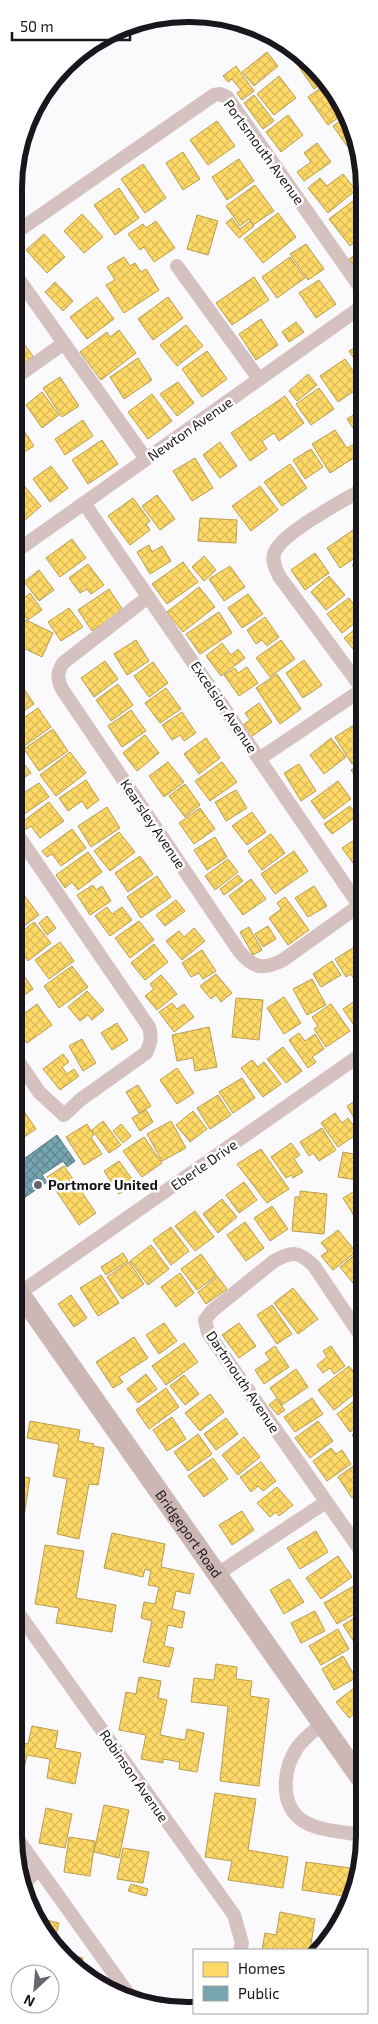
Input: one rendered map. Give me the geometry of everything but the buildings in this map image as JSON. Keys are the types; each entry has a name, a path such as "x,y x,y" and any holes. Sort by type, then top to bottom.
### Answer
{"main road":[{"name":"Bridgeport Road","path":"23,1301 356,1772"}],"street":[{"name":"Portsmouth Avenue","path":"22,228 214,95 220,94 227,97 355,280"},
{"path":"177,266 259,379"},
{"path":"22,284 146,460"},
{"name":"Newton Avenue","path":"22,547 355,311"},
{"path":"22,373 64,343"},
{"path":"355,493 292,532 281,542 274,554 274,565 279,576 355,680"},
{"name":"Excelsior Avenue","path":"84,504 355,899"},
{"name":"Kearsley Avenue","path":"148,597 63,663 58,671 57,680 239,951 247,960 258,966 269,967 283,960 355,912"},
{"path":"259,759 355,695"},
{"path":"22,842 149,1027 151,1043 146,1053 80,1100 64,1115 39,1092 23,1068"},
{"name":"Eberle Drive","path":"23,1287 356,1058"},
{"name":"Dartmouth Avenue","path":"356,1329 314,1266 306,1258 295,1253 285,1255 274,1261 212,1311 205,1320 208,1333 356,1544"},
{"path":"216,1575 326,1502"},
{"name":"Robinson Avenue","path":"23,1619 234,1915 242,1943 240,1949"},
{"path":"322,1724 305,1738 296,1750 285,1780 286,1796 292,1810 303,1821 322,1828 356,1834"},
{"path":"23,1847 124,1988"},
{"path":"28,1879 38,1869"}],"place":[{"name":"Portmore United","path":"38,1185"}]}
